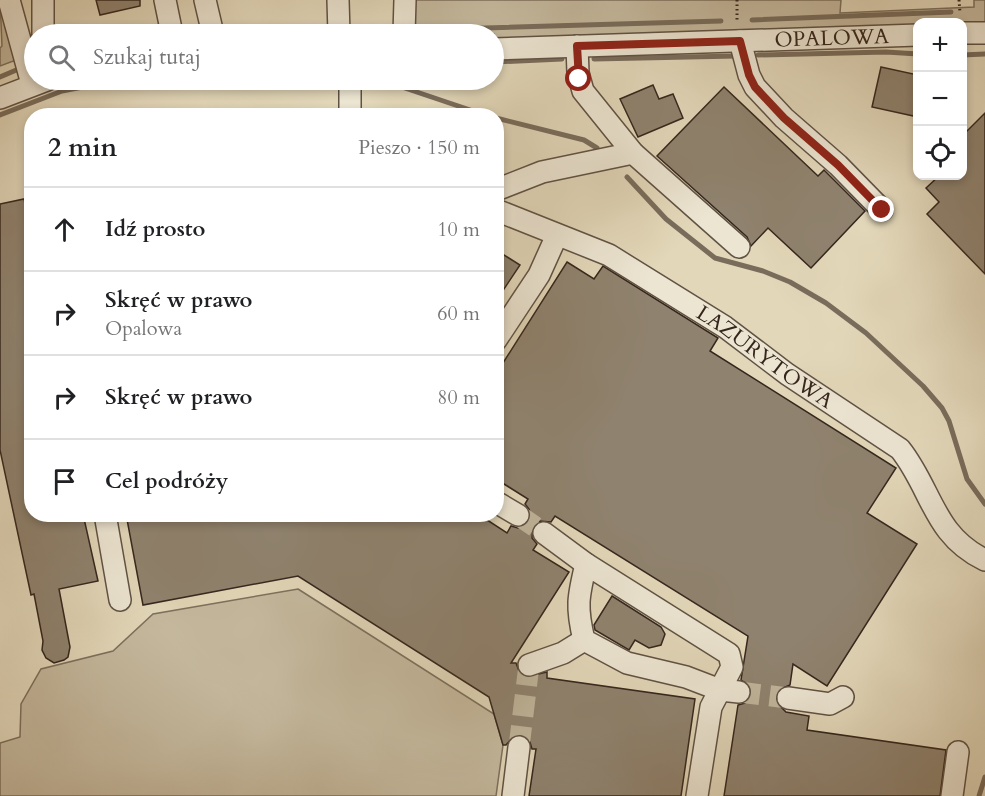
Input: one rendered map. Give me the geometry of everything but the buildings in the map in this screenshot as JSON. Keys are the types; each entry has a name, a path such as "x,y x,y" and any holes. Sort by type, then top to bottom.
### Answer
{"street":[{"path":"9,0 24,40"},
{"path":"43,0 43,24"},
{"path":"165,0 170,24"},
{"path":"205,0 211,24"},
{"path":"338,0 339,24"},
{"path":"404,24 405,0"},
{"path":"967,33 985,33"},
{"name":"OPALOWA","path":"504,49 913,35"},
{"path":"740,41 749,75 755,87 784,118 838,165 882,210"},
{"path":"577,46 581,88 633,153 739,247"},
{"path":"0,98 24,88"},
{"path":"345,108 348,90"},
{"path":"504,187 542,172 633,153"},
{"name":"LAZURYTOWA","path":"504,213 609,255 716,321 787,374 900,449 909,461 943,527 964,548 985,560"},
{"path":"504,328 539,274 556,235"},
{"path":"504,507 518,515"},
{"path":"106,522 120,600"},
{"path":"544,533 586,564 729,654 732,667 730,691 711,707 697,796"},
{"path":"586,564 578,600 579,619 584,640 627,663 686,677 730,691"},
{"path":"529,665 563,653 584,640"},
{"path":"788,698 830,704 843,697"},
{"path":"513,796 519,747"},
{"path":"952,796 958,752"}],"path":[{"path":"959,18 960,0"}],"shaded area":[{"path":"0,0 24,57 0,66 2,46"},
{"path":"405,0 841,0 840,13 974,7 974,0 985,0 985,33 967,24 967,18 913,18 913,35 504,49 504,24 404,24"},
{"path":"298,589 494,714 503,745 496,796 0,796 0,743 20,737 21,704 41,669 113,651 153,614"}],"waterway":[{"path":"752,20 951,12"},
{"path":"504,27 721,21"},
{"path":"758,55 886,52 913,54"},
{"path":"967,55 985,54"},
{"path":"594,59 736,56"},
{"path":"504,62 562,59"},
{"path":"0,77 21,68"},
{"path":"0,115 67,90"},
{"path":"411,90 464,108"},
{"path":"504,120 584,140 597,148"},
{"path":"627,177 666,219 715,258 763,271 790,282 826,303 866,333 923,386 942,408 949,421 967,479 985,504"},
{"path":"979,796 985,777"}],"tunnel":[{"path":"518,515 544,533"},
{"path":"519,747 529,665"},
{"path":"739,692 788,698"}],"route":[{"path":"579,79 577,46 740,41 749,75 755,87 784,118 838,165 882,210"}]}
